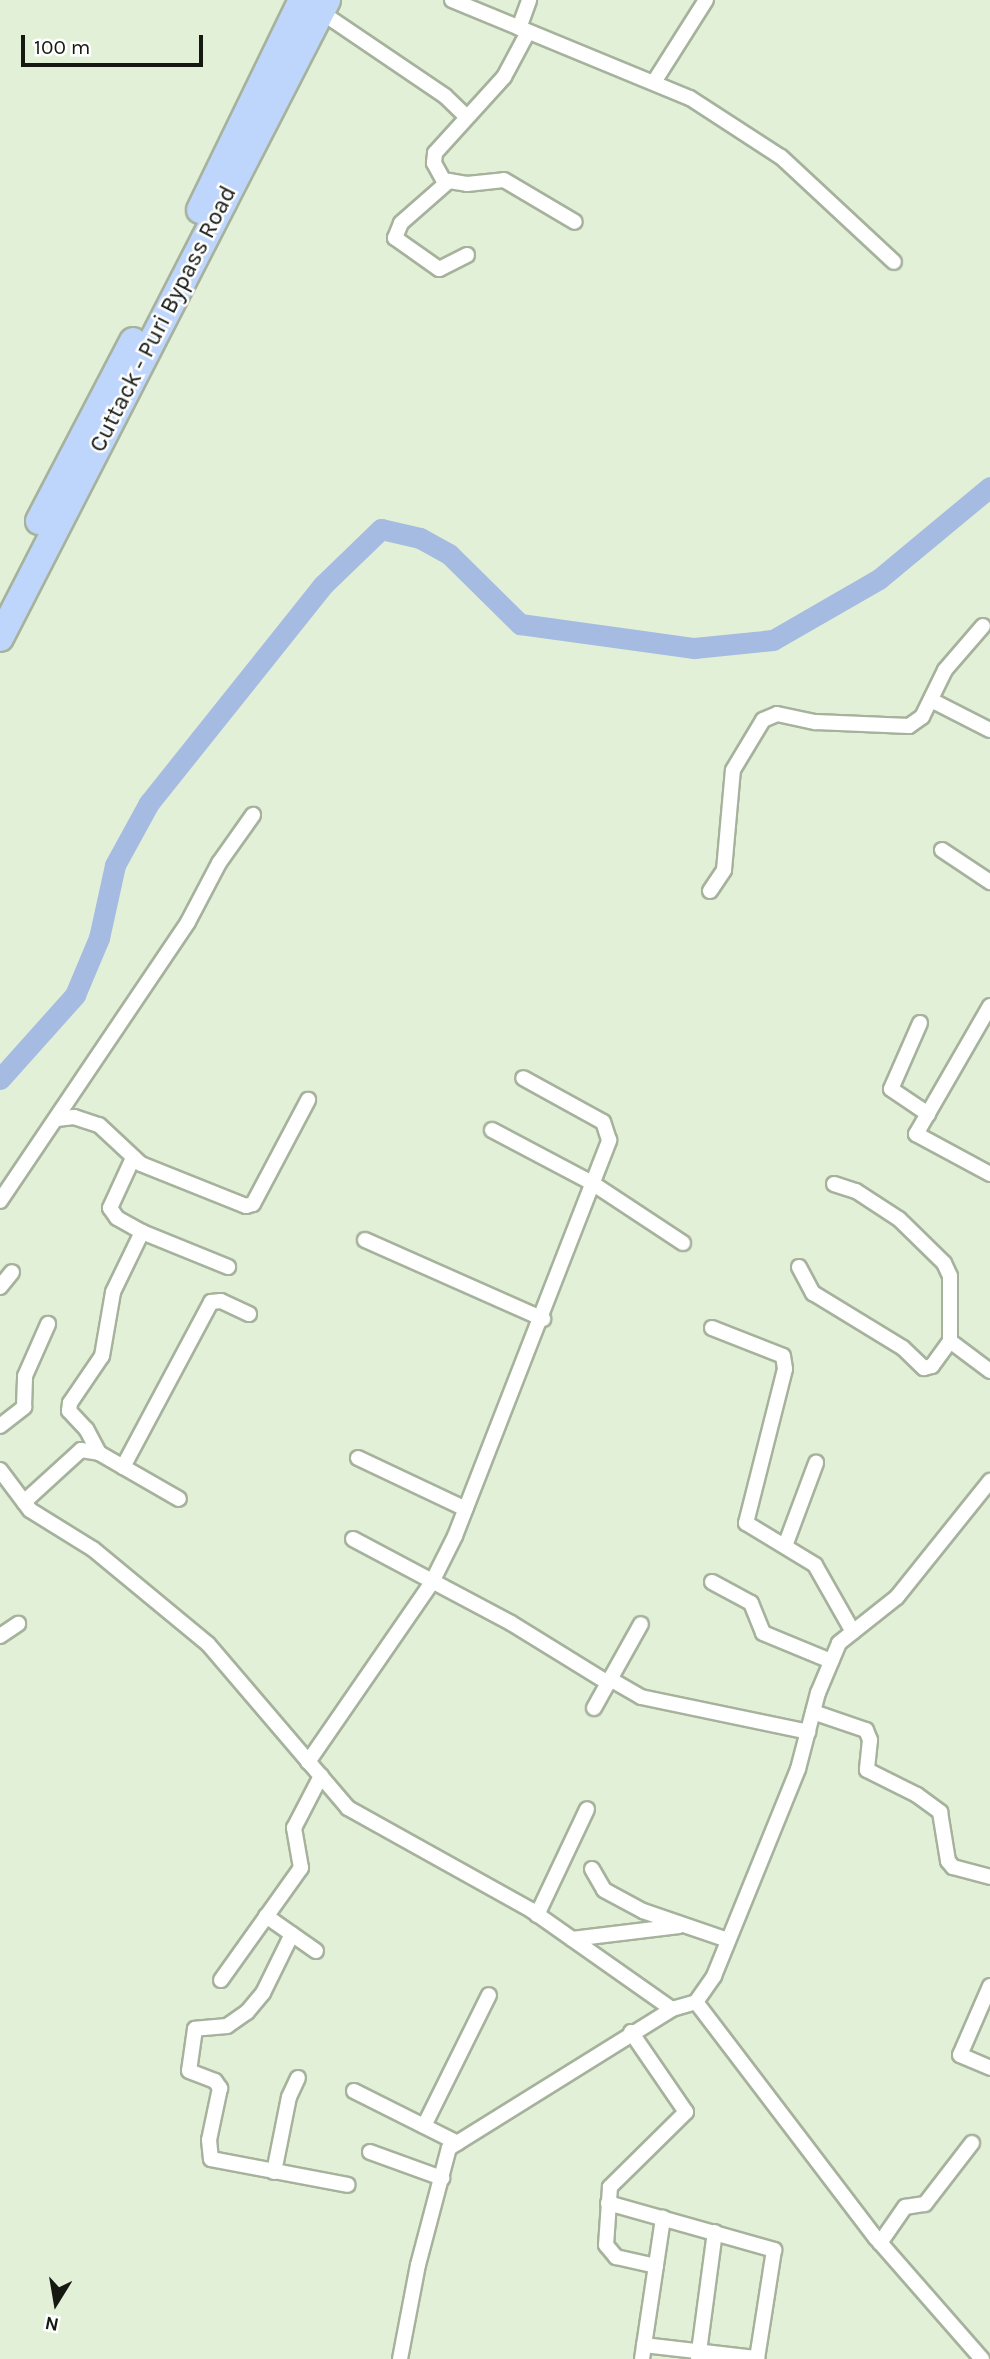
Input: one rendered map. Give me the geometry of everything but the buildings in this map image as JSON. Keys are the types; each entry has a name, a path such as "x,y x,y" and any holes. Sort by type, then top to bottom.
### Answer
{"highway":[{"name":"Cuttack - Puri Bypass Road","path":"0,597 190,231 316,4"},
{"name":"Cuttack - Puri Bypass Road","path":"0,638 316,4"}],"street":[{"path":"452,0 690,98 781,157 894,262"},
{"path":"445,183 434,158 466,116 504,77 523,30 529,0"},
{"path":"654,82 706,0"},
{"path":"316,4 445,96 466,116"},
{"path":"467,255 439,268 395,238 401,223 445,183 505,180 575,222"},
{"path":"710,891 724,870 733,770 763,720 777,714 816,722 909,726 922,717 945,670 983,626"},
{"path":"931,700 990,730"},
{"path":"0,1200 57,1119 253,815"},
{"path":"942,850 990,882"},
{"path":"990,1005 916,1134 990,1174"},
{"path":"920,1023 891,1089 928,1114"},
{"path":"308,1762 432,1582 466,1509 543,1319 609,1140 608,1128 523,1078"},
{"path":"57,1119 74,1117 99,1125 112,1133 133,1158 246,1206 253,1204 308,1100"},
{"path":"492,1130 592,1183 683,1243"},
{"path":"133,1158 110,1208 117,1218 142,1233 228,1267"},
{"path":"799,1267 813,1293 902,1348 924,1368 932,1366 950,1341 950,1276 944,1263 899,1219 856,1191 834,1184"},
{"path":"99,1453 86,1429 69,1411 69,1402 102,1356 113,1292 142,1233"},
{"path":"365,1240 543,1319"},
{"path":"0,1287 12,1272"},
{"path":"123,1467 211,1302 221,1301 248,1314"},
{"path":"0,1426 24,1407 25,1376 48,1324"},
{"path":"712,1328 783,1356 785,1369 746,1514 750,1528 815,1565 853,1632"},
{"path":"950,1341 990,1371"},
{"path":"24,1502 81,1450 99,1453 179,1499"},
{"path":"358,1458 466,1509"},
{"path":"785,1546 816,1463"},
{"path":"0,1470 24,1502 93,1549 208,1644 348,1808 537,1915 672,2009"},
{"path":"400,2359 449,2148 631,2032 672,2009 696,2002 714,1976 798,1769 813,1712 839,1643 897,1597 990,1481"},
{"path":"353,1539 511,1623 641,1697 808,1732"},
{"path":"712,1582 751,1603 763,1633 831,1661"},
{"path":"0,1636 18,1624"},
{"path":"594,1708 641,1624"},
{"path":"813,1712 866,1730 870,1740 867,1770 917,1795 940,1812 948,1861 953,1867 990,1877"},
{"path":"221,1980 301,1868 294,1828 321,1776"},
{"path":"537,1915 587,1809"},
{"path":"592,1869 604,1890 643,1911 728,1940"},
{"path":"267,1916 316,1951"},
{"path":"572,1939 684,1925"},
{"path":"292,1934 263,1993 247,2012 228,2026 195,2029 189,2062 192,2074 215,2081 220,2088 208,2148 211,2159 348,2185"},
{"path":"990,1986 960,2054 990,2068"},
{"path":"424,2126 489,1995"},
{"path":"696,2002 880,2243 982,2359"},
{"path":"631,2032 686,2112 610,2187 606,2245 616,2257 656,2266"},
{"path":"274,2172 289,2097 298,2078"},
{"path":"354,2091 458,2143"},
{"path":"880,2243 905,2207 925,2204 972,2143"},
{"path":"370,2152 442,2178"},
{"path":"608,2203 716,2232 774,2250 757,2358 643,2352 663,2218"},
{"path":"698,2354 716,2232"}],"waterway":[{"path":"0,1079 75,995 99,938 115,865 149,803 324,584 381,529 420,538 449,554 520,624 694,648 773,640 879,579 990,487"}]}
